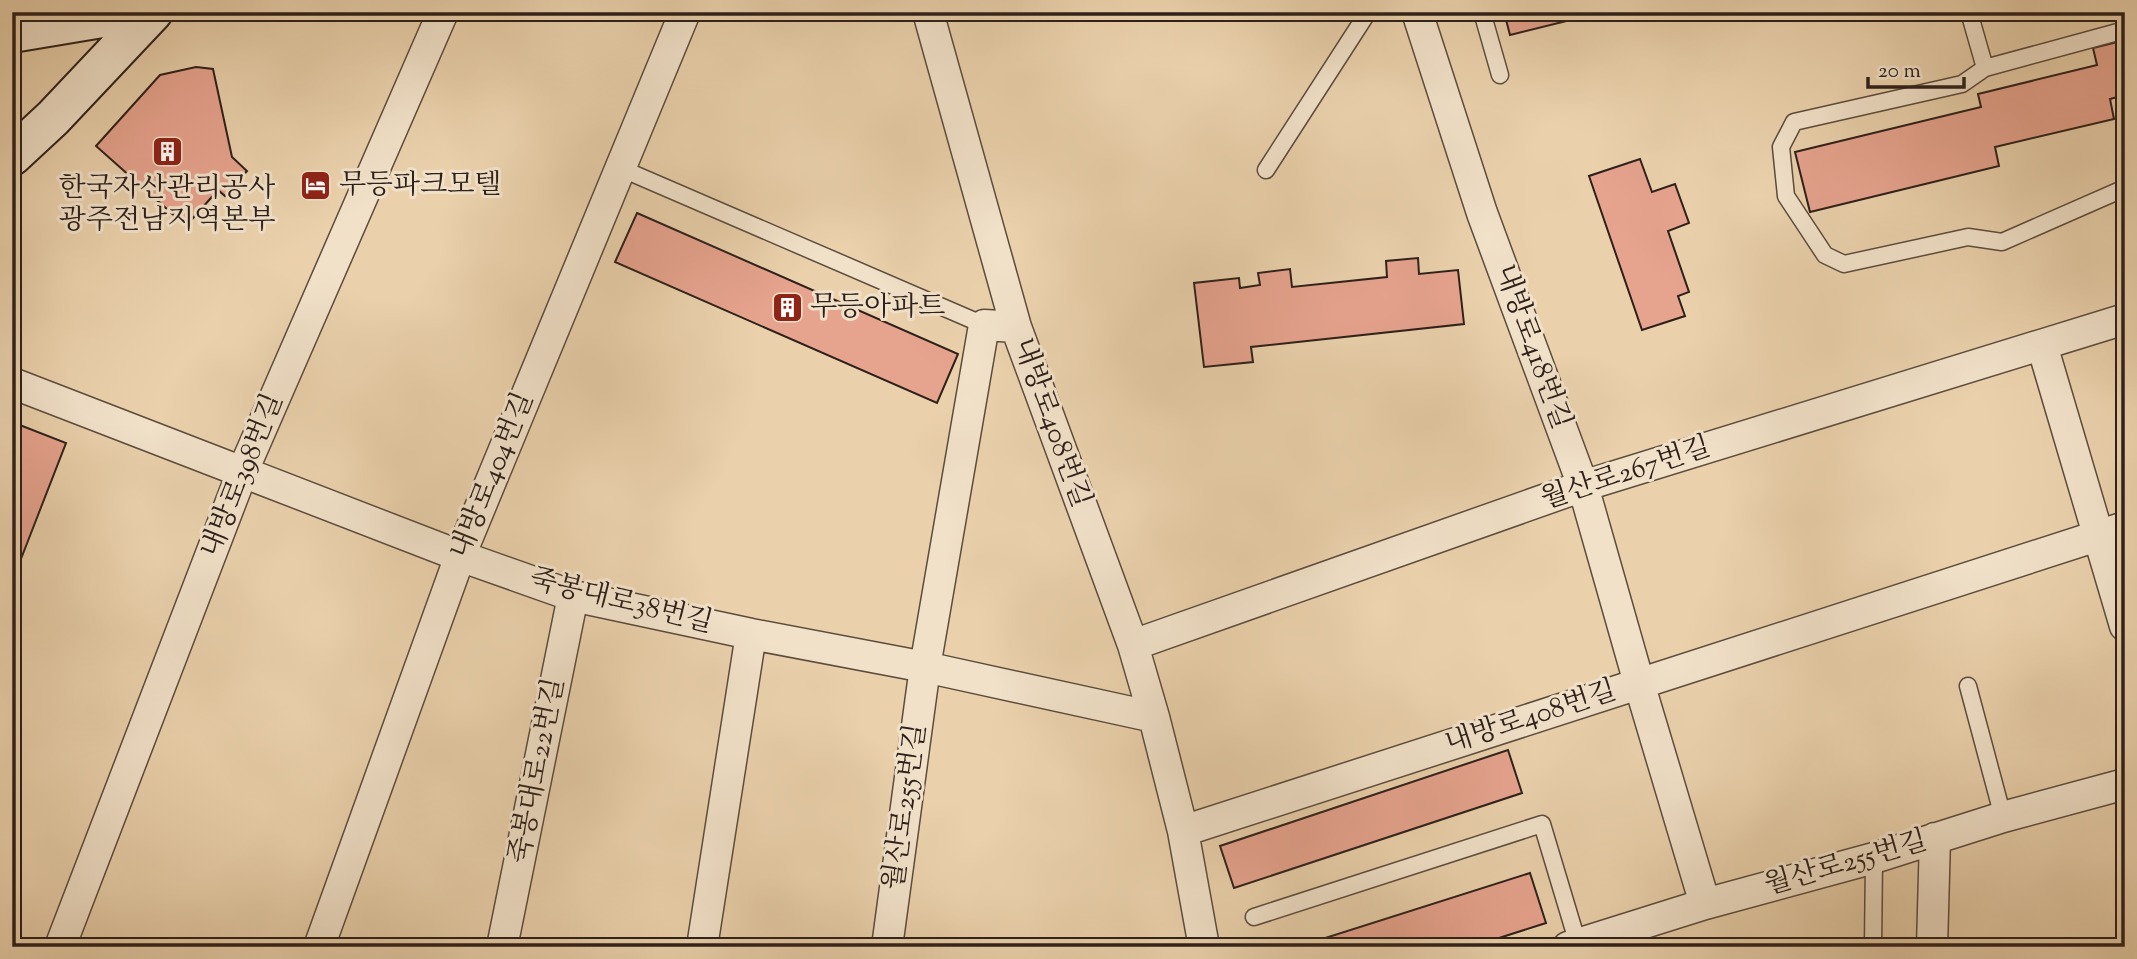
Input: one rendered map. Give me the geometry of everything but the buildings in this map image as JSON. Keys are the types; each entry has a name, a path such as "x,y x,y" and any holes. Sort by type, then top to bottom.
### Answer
{"street":[{"path":"12,33 138,12"},
{"path":"12,156 53,118 153,12"},
{"name":"내방로398번길","path":"60,947 242,472 443,12"},
{"name":"내방로404번길","path":"319,947 460,556 685,12"},
{"name":"내방로408번길","path":"928,12 1016,327 1133,645 1183,831 1203,947"},
{"name":"내방로418번길","path":"1417,12 1482,213 1583,486 1705,904"},
{"name":"월산로267번길","path":"1133,645 1583,486 2125,318"},
{"path":"925,667 984,325 1016,327"},
{"path":"2042,345 2111,531 2125,626"},
{"name":"죽봉대로38번길","path":"12,383 460,556 573,596 925,667 1154,717"},
{"path":"1639,683 2111,531"},
{"name":"죽봉대로22번길","path":"502,947 573,596"},
{"path":"702,947 751,634"},
{"name":"월산로255번길","path":"887,947 925,667"},
{"name":"내방로408번길","path":"1183,831 1639,683"},
{"name":"월산로255번길","path":"1573,945 1705,904 1874,858 2003,817 2125,784"},
{"path":"1932,947 1935,838"}],"lane":[{"path":"1266,170 1368,12"},
{"path":"1482,12 1500,75"},
{"path":"1969,12 1985,68"},
{"path":"2125,30 1985,68 1962,84 1794,122 1781,147 1786,196 1825,255 1844,264 1968,237 2001,242 2125,188"},
{"path":"620,167 984,325"},
{"path":"1968,686 2003,817"},
{"path":"1254,917 1542,824 1573,945"},
{"path":"1873,947 1874,858"}],"place":[{"name":"한국자산관리공사 광주전남지역본부","path":"167,152"},
{"name":"무등파크모텔","path":"316,186"},
{"name":"무등아파트","path":"787,308"}]}
